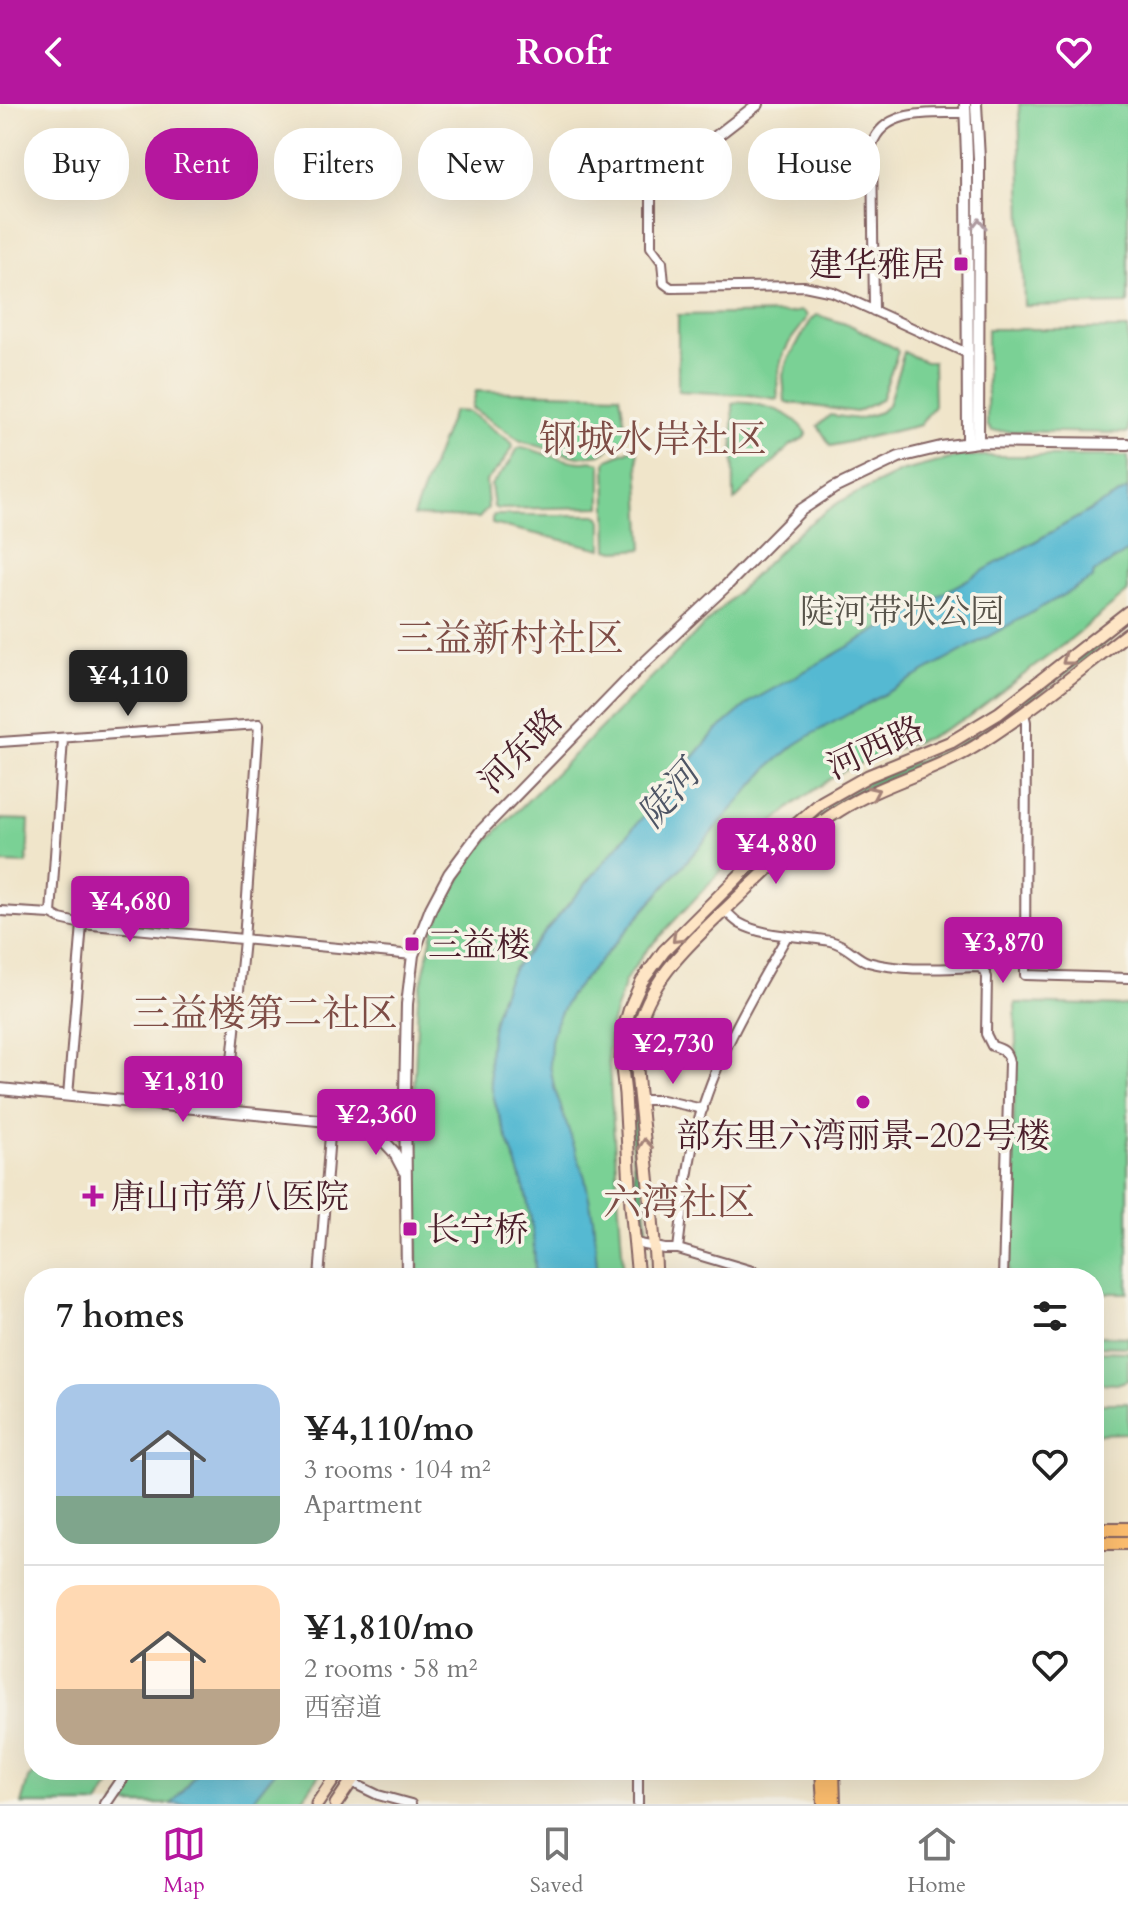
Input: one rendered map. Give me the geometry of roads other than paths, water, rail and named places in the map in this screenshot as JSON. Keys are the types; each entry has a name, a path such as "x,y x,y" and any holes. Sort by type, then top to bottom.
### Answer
{"main road":[{"name":"河西路","path":"637,1268 621,1059 622,1035 642,981 664,951 752,863 822,802 868,776 951,742 987,721 1128,612"},
{"name":"河西路","path":"656,1268 637,1063 640,1025 649,1000 669,969 698,936 789,849 839,810 980,744 1128,633"},
{"path":"713,902 725,911"},
{"path":"1104,1529 1128,1529"},
{"path":"1104,1543 1128,1543"},
{"path":"317,1804 333,1780"},
{"path":"823,1780 824,1804"},
{"path":"833,1780 834,1804"},
{"path":"336,1804 351,1782"}],"street":[{"path":"727,128 758,104"},
{"path":"973,443 979,159 976,104"},
{"path":"874,311 872,145 876,135 896,119 911,114 965,109 973,443"},
{"path":"651,200 651,247 662,262 664,283 671,288 804,286 833,292 969,354"},
{"name":"河东路","path":"407,1268 405,1095 407,1004 413,955 431,908 449,874 481,831 641,666 801,510 834,488 899,457 941,447 973,443 1128,444"},
{"path":"1024,714 1025,975 1128,978"},
{"path":"0,742 259,724 244,940 227,1111"},
{"path":"51,914 63,739"},
{"path":"0,911 51,914 82,924 413,955"},
{"path":"725,911 739,923 787,936 843,945 863,961 903,969 979,967 984,970 987,977 986,1034 992,1046 1008,1054 1009,1062 1003,1268"},
{"path":"68,1096 82,924"},
{"path":"678,1249 688,1175 703,1109 733,1034 787,936"},
{"path":"0,1089 369,1125 384,1122 405,1095"},
{"path":"640,1100 662,1100 703,1109"},
{"path":"320,1268 331,1122"},
{"path":"369,1125 394,1152 406,1173"},
{"path":"635,1243 678,1249 742,1268"},
{"path":"105,1804 121,1780"},
{"path":"638,1780 638,1804"},
{"path":"351,1782 378,1795 411,1804"}],"water":[{"name":"陡河","path":"1128,489 1128,551 1094,573 1092,579 795,745 769,767 570,995 556,1022 550,1065 554,1087 585,1178 593,1218 597,1268 534,1268 527,1199 496,1106 490,1071 494,1018 505,985 513,969 715,732 750,702"},
{"path":"190,1780 268,1780 249,1804 172,1804"}],"place":[{"name":"建华雅居","path":"961,264"},
{"name":"三益楼","path":"412,944"},
{"name":"部东里六湾丽景-202号楼","path":"863,1102"},
{"name":"唐山市第八医院","path":"93,1196"},
{"name":"长宁桥","path":"410,1229"}],"district":[{"name":"钢城水岸社区","path":"653,439"},
{"name":"三益新村社区","path":"510,638"},
{"name":"三益楼第二社区","path":"265,1013"},
{"name":"六湾社区","path":"679,1202"}],"park label":[{"name":"陡河带状公园","path":"902,611"}]}
